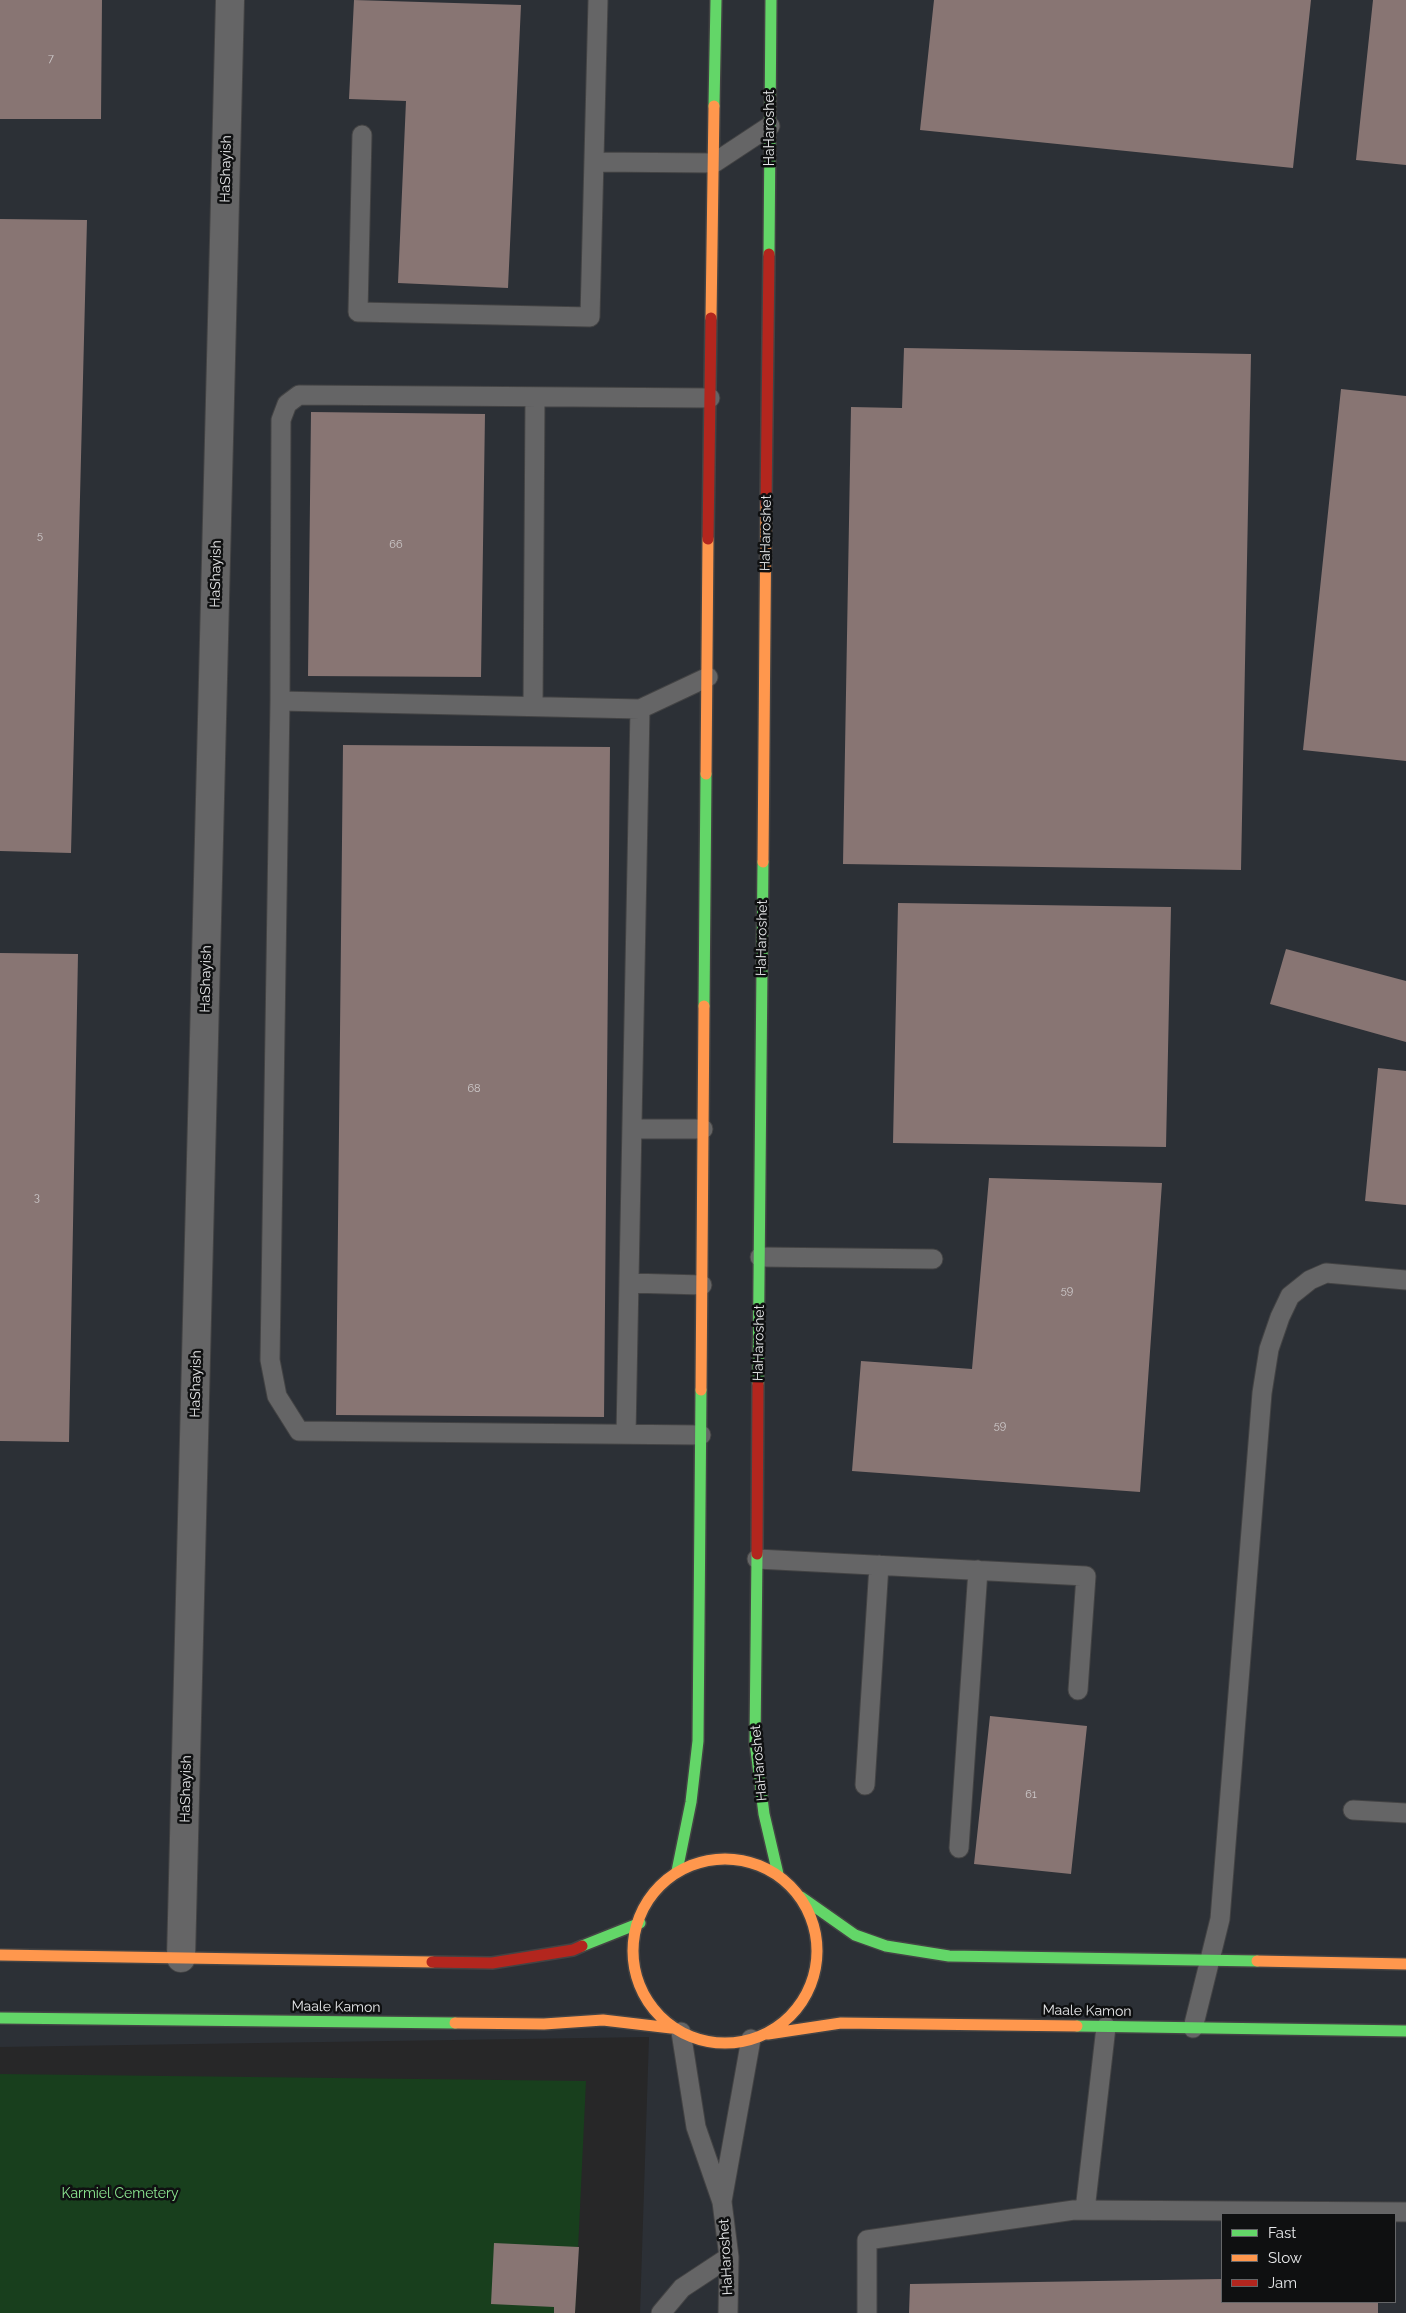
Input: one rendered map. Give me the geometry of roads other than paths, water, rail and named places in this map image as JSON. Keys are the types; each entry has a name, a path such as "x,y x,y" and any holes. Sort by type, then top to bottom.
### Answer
{"street":[{"name":"HaShayish","path":"181,1958 230,0"},
{"path":"677,1871 692,1802 698,1741 710,398 716,0"},
{"name":"HaHaroshet","path":"771,0 755,1742 764,1814 778,1874"},
{"path":"801,1897 815,1926 818,1958 811,1987 793,2014 760,2037 737,2044 704,2042 676,2030 648,2004 635,1975 632,1943 640,1923 652,1894 677,1871 706,1860 748,1860 778,1874 801,1897 855,1935 886,1946 949,1956 1406,1964"},
{"path":"0,1955 492,1963 573,1950 640,1923"},
{"name":"Maale Kamon","path":"0,2018 544,2024 603,2020 676,2030"},
{"name":"Maale Kamon","path":"760,2037 841,2023 1406,2031"}],"lane":[{"path":"362,135 358,312 590,317 598,0"},
{"path":"594,162 714,163 770,126"},
{"path":"701,1435 299,1431 277,1396 270,1360 280,701 281,420 287,404 299,395 710,398"},
{"path":"533,706 536,397"},
{"path":"280,701 640,709 708,677"},
{"path":"626,1434 640,709"},
{"path":"633,1129 704,1129"},
{"path":"760,1257 933,1259"},
{"path":"1192,2028 1220,1919 1262,1393 1269,1349 1280,1317 1290,1296 1310,1280 1326,1273 1406,1280"},
{"path":"629,1283 702,1285"},
{"path":"757,1559 1086,1576 1078,1690"},
{"path":"865,1785 880,1565"},
{"path":"959,1848 978,1570"},
{"path":"1353,1810 1406,1813"},
{"path":"1085,2210 1106,2027"},
{"name":"HaHaroshet","path":"676,2030 696,2127 722,2202 729,2257 728,2313"},
{"name":"HaHaroshet","path":"722,2202 760,2037"},
{"path":"867,2313 867,2240 1085,2210 1406,2212"},
{"path":"661,2313 682,2288 729,2257"}],"park label":[{"name":"Karmiel Cemetery","path":"120,2194"}]}
